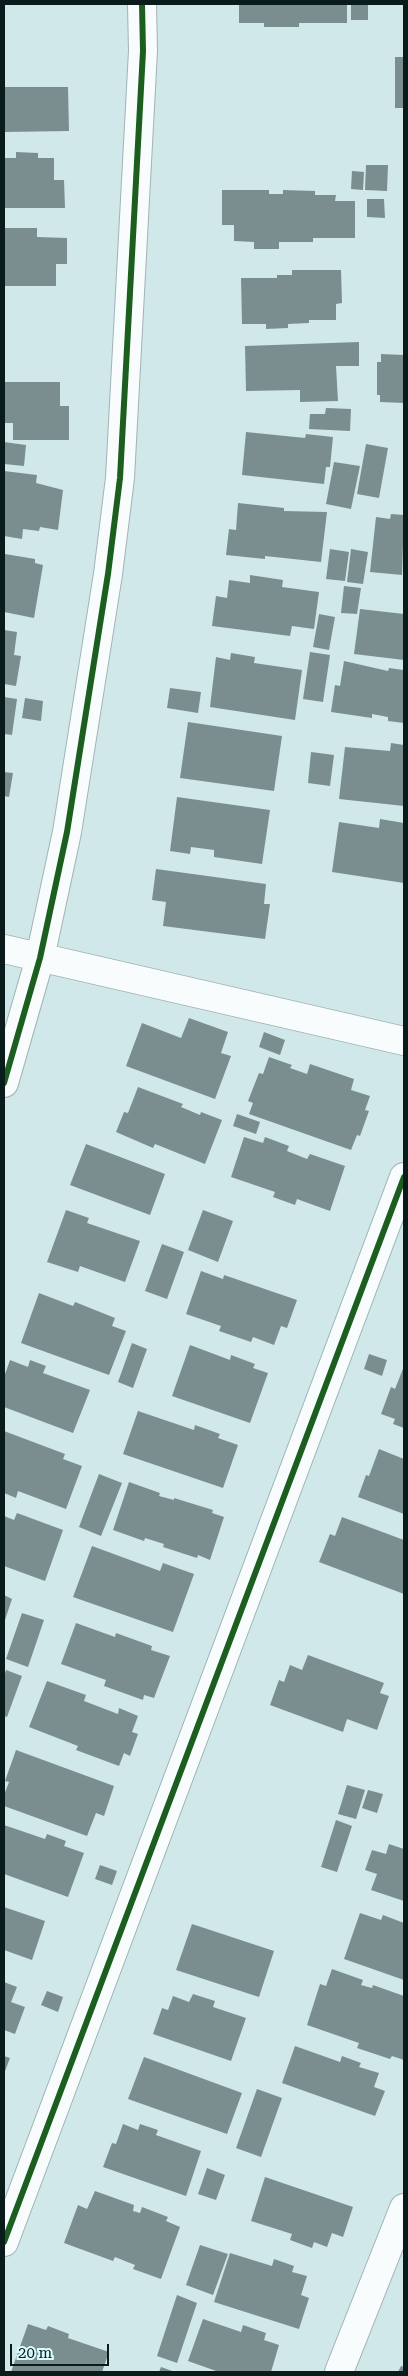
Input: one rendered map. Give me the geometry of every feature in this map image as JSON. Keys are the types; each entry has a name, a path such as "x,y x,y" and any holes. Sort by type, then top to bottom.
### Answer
{"street":[{"path":"4,1083 40,958 67,832 108,574 120,478 143,51 142,4"},
{"path":"4,949 404,1041"},
{"path":"4,2242 404,1177"},
{"path":"339,2372 404,2208"}],"building":[{"path":"239,4 347,4 347,23 299,23 299,27 264,27 264,23 239,23"},
{"path":"351,4 368,4 368,20 351,20"},
{"path":"395,57 404,57 404,108 395,108"},
{"path":"4,87 68,87 69,131 4,132"},
{"path":"16,152 38,153 38,158 54,158 54,180 64,180 65,208 4,208 4,158 16,158"},
{"path":"366,165 388,165 387,191 365,190"},
{"path":"352,171 364,172 363,190 351,189"},
{"path":"222,190 269,190 269,194 283,194 283,190 315,191 315,195 336,195 335,201 355,201 355,238 313,238 313,242 279,242 279,249 254,249 254,242 234,241 234,225 222,225"},
{"path":"367,199 384,199 385,218 367,217"},
{"path":"4,228 37,228 37,237 67,238 67,264 56,264 56,286 4,286"},
{"path":"292,270 341,270 342,303 336,304 336,320 309,320 309,323 288,324 288,328 266,329 266,324 242,324 241,278 277,278 277,275 292,275"},
{"path":"359,342 359,366 336,366 338,401 300,402 300,390 246,391 245,346"},
{"path":"381,354 404,355 404,403 380,402 380,395 377,395 377,362 381,362"},
{"path":"4,382 60,382 60,406 69,406 69,440 13,440 13,423 4,423"},
{"path":"326,408 351,409 350,431 309,429 310,414 325,414"},
{"path":"246,432 305,438 306,434 333,437 330,467 326,467 324,484 242,475"},
{"path":"4,442 26,445 24,466 4,464"},
{"path":"366,444 388,448 379,498 357,494"},
{"path":"334,462 360,466 351,509 326,504"},
{"path":"4,471 37,475 36,483 63,490 58,530 40,527 39,531 23,529 22,539 4,536"},
{"path":"238,503 284,508 284,511 327,512 321,562 265,556 265,559 226,555 229,529 236,530"},
{"path":"391,514 404,515 402,575 370,572 376,517 390,519"},
{"path":"330,549 349,552 345,581 326,579"},
{"path":"351,549 368,552 363,584 347,582"},
{"path":"5,554 35,559 35,563 43,565 34,618 4,612"},
{"path":"250,575 283,580 282,587 319,592 314,629 292,626 290,636 212,626 216,596 227,598 229,580 250,583"},
{"path":"344,586 361,588 357,614 341,613"},
{"path":"360,609 404,614 404,660 354,654"},
{"path":"319,614 335,617 329,650 313,647"},
{"path":"4,630 17,632 14,655 21,656 16,686 4,684"},
{"path":"310,652 330,655 323,702 303,699"},
{"path":"231,653 255,657 254,663 302,670 295,720 210,707 216,657 230,660"},
{"path":"344,661 388,671 389,668 404,670 404,723 388,721 388,717 372,714 372,718 331,712 335,685 340,686"},
{"path":"170,688 201,692 198,713 167,708"},
{"path":"4,697 17,699 12,735 4,734"},
{"path":"25,698 43,701 41,721 22,718"},
{"path":"188,722 282,736 274,791 180,778"},
{"path":"391,743 404,745 404,806 339,799 345,747 390,751"},
{"path":"311,752 334,755 330,786 308,783"},
{"path":"4,772 13,773 9,797 4,796"},
{"path":"177,797 270,810 262,864 214,857 214,850 191,847 190,854 170,851"},
{"path":"380,819 404,823 404,883 332,872 339,822 379,828"},
{"path":"156,869 266,884 264,904 270,904 265,939 163,926 166,902 152,900"},
{"path":"189,1018 228,1032 221,1053 231,1056 215,1099 126,1066 142,1023 181,1038"},
{"path":"264,1032 285,1040 280,1055 259,1047"},
{"path":"269,1057 292,1065 290,1068 307,1074 310,1064 354,1079 351,1090 370,1096 365,1110 369,1111 360,1136 357,1135 351,1150 249,1114 253,1103 248,1101 259,1073 263,1074"},
{"path":"138,1087 183,1104 181,1107 200,1115 201,1112 222,1120 205,1164 155,1144 153,1148 116,1132 124,1112 128,1113"},
{"path":"237,1114 260,1122 256,1134 233,1126"},
{"path":"244,1137 263,1143 265,1137 289,1146 287,1151 307,1159 310,1154 345,1166 330,1211 297,1199 295,1205 273,1197 275,1192 231,1177"},
{"path":"86,1144 165,1174 150,1215 70,1185"},
{"path":"66,1210 89,1218 87,1223 140,1241 125,1282 80,1266 78,1272 47,1262"},
{"path":"203,1210 233,1221 218,1262 188,1250"},
{"path":"162,1244 184,1252 167,1299 145,1291"},
{"path":"201,1271 223,1279 224,1275 297,1300 287,1328 281,1326 274,1345 253,1337 251,1342 219,1331 221,1326 186,1314"},
{"path":"39,1293 73,1306 75,1302 115,1318 112,1326 126,1331 109,1375 21,1343"},
{"path":"132,1343 147,1349 133,1388 118,1382"},
{"path":"190,1345 230,1360 231,1355 255,1364 253,1368 268,1373 250,1423 172,1396"},
{"path":"369,1354 387,1360 382,1376 364,1369"},
{"path":"10,1360 28,1367 30,1360 46,1366 43,1373 90,1390 73,1433 4,1407 4,1377"},
{"path":"404,1366 404,1428 393,1424 395,1419 381,1414 391,1387 395,1389"},
{"path":"138,1411 194,1430 195,1425 220,1434 218,1438 238,1445 223,1488 123,1454"},
{"path":"4,1431 65,1454 63,1459 82,1466 66,1509 18,1491 16,1498 4,1493"},
{"path":"379,1449 404,1459 404,1514 358,1497 366,1475 369,1476"},
{"path":"99,1474 122,1483 101,1536 79,1527"},
{"path":"129,1482 160,1493 159,1496 174,1500 174,1498 213,1510 212,1513 224,1517 210,1560 198,1555 197,1558 163,1547 164,1544 145,1538 144,1541 113,1530"},
{"path":"17,1513 63,1530 45,1581 4,1566 4,1516 14,1520"},
{"path":"342,1517 404,1540 404,1594 319,1562 330,1534 335,1536"},
{"path":"92,1546 160,1571 163,1563 194,1574 173,1632 73,1597"},
{"path":"4,1595 12,1599 4,1623"},
{"path":"22,1613 44,1620 28,1667 6,1659"},
{"path":"76,1623 115,1637 116,1633 152,1646 151,1650 170,1656 154,1698 144,1695 143,1700 104,1686 106,1680 61,1664"},
{"path":"308,1655 384,1683 380,1693 389,1696 377,1730 347,1719 343,1732 270,1705 279,1680 284,1682 290,1665 302,1670"},
{"path":"6,1670 22,1676 7,1717 4,1716 4,1677"},
{"path":"47,1681 86,1695 84,1701 118,1714 119,1708 138,1716 132,1732 138,1734 130,1756 124,1753 119,1766 76,1750 78,1746 29,1727"},
{"path":"16,1750 114,1786 104,1816 96,1813 87,1836 4,1806 4,1795 9,1782 5,1781"},
{"path":"347,1785 365,1790 356,1819 338,1814"},
{"path":"368,1790 383,1794 377,1813 362,1808"},
{"path":"336,1820 352,1826 337,1872 321,1867"},
{"path":"4,1825 45,1839 47,1834 66,1841 64,1846 84,1853 68,1897 4,1874"},
{"path":"389,1844 404,1849 404,1901 371,1890 377,1874 365,1870 372,1850 386,1854"},
{"path":"100,1865 117,1871 112,1885 95,1879"},
{"path":"4,1907 45,1921 32,1960 4,1950"},
{"path":"360,1913 381,1920 383,1915 404,1923 404,1980 344,1959"},
{"path":"192,1924 274,1951 259,1997 176,1970"},
{"path":"332,1969 363,1980 361,1985 372,1988 373,1985 404,1996 404,2060 392,2056 390,2059 357,2048 359,2043 307,2025 320,1984 326,1986"},
{"path":"4,1982 17,1987 11,2002 25,2007 15,2034 4,2030"},
{"path":"47,1991 63,1997 58,2012 41,2005"},
{"path":"193,1994 215,2001 213,2007 246,2018 231,2061 153,2034 162,2008 168,2010 173,1996 189,2002"},
{"path":"295,2046 340,2062 342,2056 361,2063 359,2067 379,2073 374,2087 385,2091 375,2116 282,2083"},
{"path":"4,2056 10,2058 4,2074"},
{"path":"144,2057 242,2093 227,2134 128,2099"},
{"path":"257,2089 282,2098 261,2157 236,2148"},
{"path":"123,2124 138,2130 140,2124 158,2130 156,2135 201,2151 186,2196 103,2167 112,2143 116,2144"},
{"path":"207,2168 225,2175 216,2200 198,2194"},
{"path":"265,2177 353,2207 343,2237 332,2233 327,2247 314,2242 312,2248 290,2240 292,2234 251,2221"},
{"path":"95,2191 134,2205 133,2211 140,2213 142,2207 168,2217 166,2221 180,2227 161,2279 133,2269 135,2265 115,2257 113,2261 64,2243 78,2205 87,2209"},
{"path":"200,2245 228,2254 213,2295 186,2285"},
{"path":"230,2253 272,2266 274,2259 294,2266 292,2272 307,2276 301,2295 309,2298 299,2329 214,2302"},
{"path":"177,2295 197,2303 177,2363 157,2356"},
{"path":"203,2319 241,2332 243,2325 266,2333 264,2340 279,2345 271,2372 219,2372 188,2361"},
{"path":"28,2324 46,2330 48,2326 69,2334 68,2338 109,2352 102,2372 11,2372"},
{"path":"401,2366 404,2367 404,2372 398,2372"},
{"path":"161,2367 175,2372 159,2372"}],"cycle path":[{"path":"4,1083 40,958 67,832 108,574 120,478 143,51 142,4"},
{"path":"4,2242 404,1177"}]}
